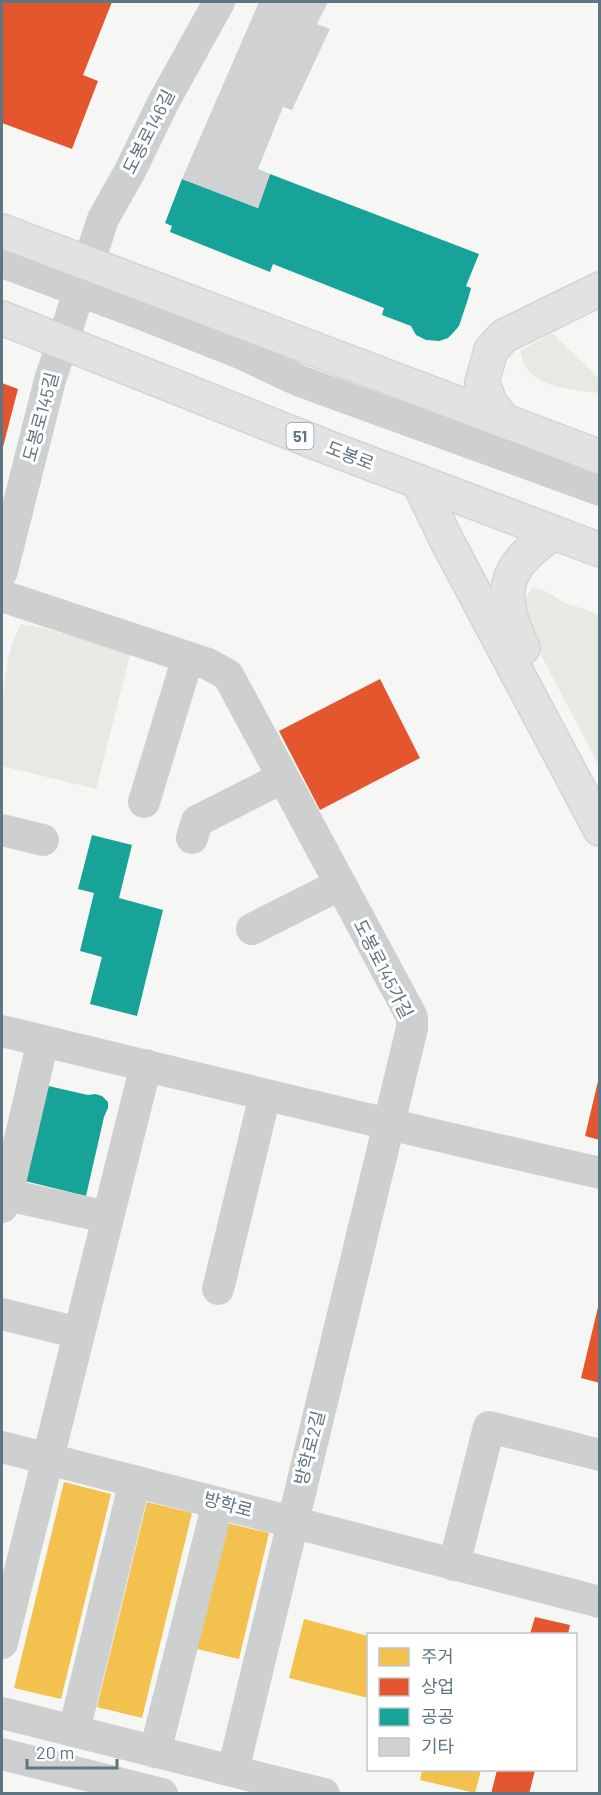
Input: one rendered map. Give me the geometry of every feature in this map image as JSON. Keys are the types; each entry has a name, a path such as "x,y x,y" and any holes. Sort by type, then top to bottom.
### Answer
{"main road":[{"path":"2,231 79,287 504,421 600,457"},
{"path":"504,421 491,404 482,382 490,350 504,336 600,289"},
{"name":"도봉로","path":"2,318 332,449 600,550"},
{"path":"418,481 447,541 600,829"},
{"path":"554,533 525,554 507,590 507,602 513,627 600,799"}],"street":[{"name":"도봉로146길","path":"79,287 103,219 130,171 164,101 219,2"},
{"path":"2,261 79,287 300,381 600,490"},
{"path":"2,280 79,287 223,363 353,417 600,504"},
{"name":"도봉로145길","path":"2,571 50,380 79,287"},
{"name":"도봉로145가길","path":"2,596 188,657 208,664 228,675 412,1017 412,1028 387,1126"},
{"path":"144,802 188,657"},
{"path":"192,838 197,821 282,778"},
{"path":"2,830 43,840"},
{"path":"252,929 339,885"},
{"path":"2,1031 387,1126 600,1173"},
{"path":"43,1041 4,1201 107,1217"},
{"path":"2,1643 146,1065"},
{"path":"218,1289 265,1095"},
{"name":"방학로2길","path":"233,1771 387,1126"},
{"path":"2,1314 79,1333"},
{"path":"454,1565 489,1427 600,1455"},
{"name":"방학로","path":"2,1447 600,1602"},
{"path":"74,1731 135,1481"},
{"path":"155,1752 218,1503"},
{"path":"2,1713 324,1794"},
{"path":"2,1754 162,1794"}],"shaded area":[{"path":"552,333 599,378 599,393 571,390 550,384 527,369 520,351"},
{"path":"532,588 542,590 567,604 599,616 599,766 528,630 524,604"},
{"path":"21,624 131,652 96,789 2,766 2,712 6,674 14,638"}],"building: 주거":[{"path":"64,1482 111,1494 61,1699 14,1688"},
{"path":"147,1502 192,1513 142,1718 97,1707"},
{"path":"227,1523 269,1533 239,1659 197,1649"},
{"path":"304,1619 367,1636 367,1698 289,1678"},
{"path":"422,1771 481,1771 475,1793 420,1780"}],"building: 상업":[{"path":"2,2 112,2 83,75 98,81 72,149 2,123"},
{"path":"2,383 18,389 2,451"},
{"path":"380,679 420,758 320,810 279,731"},
{"path":"600,1078 600,1140 585,1136"},
{"path":"600,1303 600,1383 581,1378"},
{"path":"535,1617 570,1625 568,1633 530,1633"},
{"path":"497,1771 535,1771 529,1794 491,1794"}],"building: 공공":[{"path":"270,174 479,254 466,286 471,288 459,326 448,338 439,341 426,340 416,335 411,326 382,315 384,308 273,264 270,272 170,232 172,226 165,223 182,179 258,208"},
{"path":"92,835 132,845 119,898 163,910 137,1016 90,1004 102,957 80,951 94,893 78,889"},
{"path":"44,1085 88,1095 95,1094 102,1096 108,1102 86,1196 21,1180"}],"building: 기타":[{"path":"259,2 328,2 317,24 330,29 292,110 283,107 258,169 270,174 258,208 182,179"}]}
